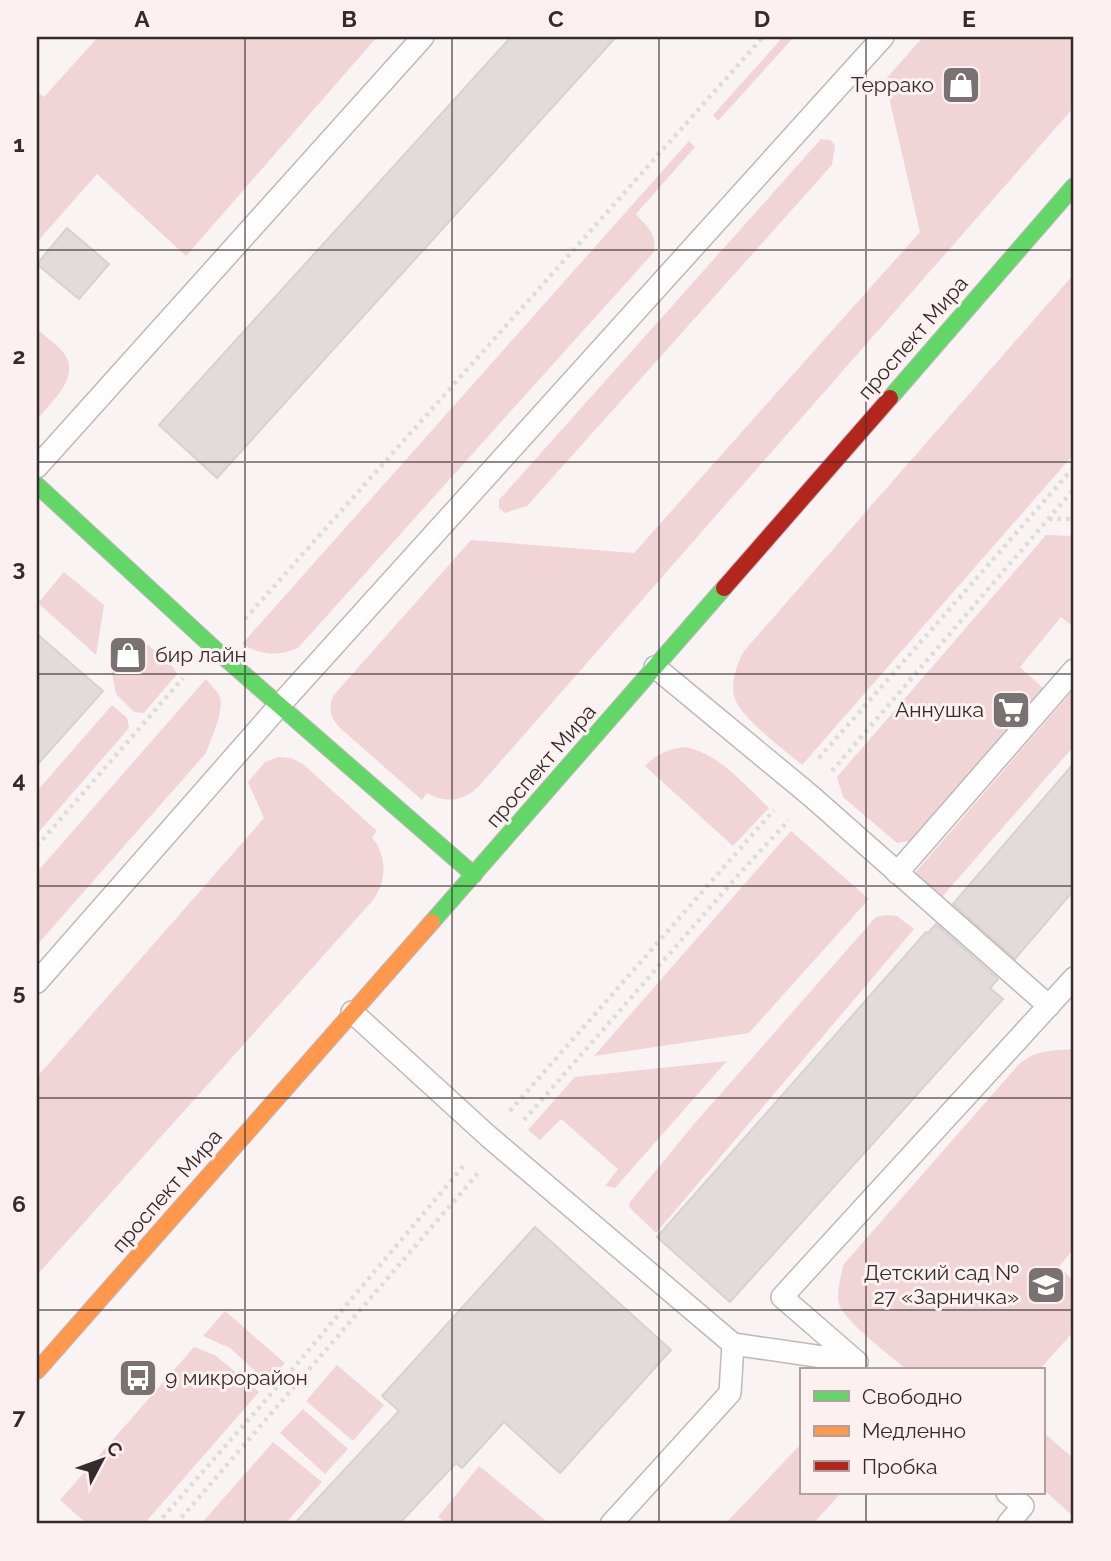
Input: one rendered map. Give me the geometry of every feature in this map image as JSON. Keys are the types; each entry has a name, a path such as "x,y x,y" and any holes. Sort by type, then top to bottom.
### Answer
{"main road":[{"name":"проспект Мира","path":"37,1371 474,875 1074,186"},
{"path":"37,485 217,651 474,875"}],"lane":[{"path":"37,467 423,37"},
{"path":"37,982 279,706 883,37"},
{"path":"655,667 803,790 1049,1006"},
{"path":"897,873 1074,670"},
{"path":"862,1366 782,1297 1074,978"},
{"path":"352,1012 494,1141 733,1345 862,1366"},
{"path":"611,1524 730,1392 733,1345"},
{"path":"1008,1494 1023,1506 1008,1524"}],"path":[{"path":"37,846 187,673 217,651 764,37"},
{"path":"176,1524 494,1141 741,872 803,790 1074,467"},
{"path":"157,1524 803,790 1074,489"},
{"path":"1048,519 1074,519"}],"shaded area":[{"path":"98,37 377,37 186,256 97,174 37,242 37,92 44,97"},
{"path":"783,37 794,37 718,121 713,115"},
{"path":"923,37 1074,37 1074,107 479,786 461,798 441,799 427,793 422,800 334,721 331,714 333,696 471,540 634,553 920,232 885,80"},
{"path":"821,139 830,140 835,145 832,165 527,506 505,513 499,508 499,500"},
{"path":"689,141 695,147 636,214 653,236 653,253 298,648 269,654 242,644"},
{"path":"1074,274 1074,454 802,765 755,725 739,707 733,687 744,651"},
{"path":"37,329 62,351 69,369 64,386 37,418"},
{"path":"1046,535 1074,536 1074,627 1061,617 1020,667 1047,692 918,840 897,843 843,797 837,777"},
{"path":"64,572 104,605 96,655 38,603"},
{"path":"140,638 174,668 177,674 144,713 134,712 116,694 111,668"},
{"path":"206,679 219,695 221,703 206,753 37,945 37,872"},
{"path":"1074,689 1074,746 941,898 941,895 915,873"},
{"path":"112,705 127,718 129,728 37,834 37,791"},
{"path":"686,747 720,763 769,808 733,846 645,766 664,752"},
{"path":"278,757 291,758 303,764 377,831 372,837 384,868 378,891 374,899 37,1275 37,1077 264,818 248,782 265,762"},
{"path":"791,831 869,899 749,1033 594,1056"},
{"path":"897,916 914,929 656,1233 629,1207 630,1202 694,1124 876,917"},
{"path":"1074,1049 1074,1248 1059,1267 1074,1281 1074,1331 1041,1368 905,1368 859,1329 843,1311 838,1294 843,1265 1019,1064 1039,1053"},
{"path":"727,1061 615,1188 605,1186 618,1169 561,1119 540,1140 528,1130 575,1077"},
{"path":"225,1311 285,1363 268,1383 230,1348 203,1336"},
{"path":"194,1347 215,1355 259,1392 144,1524 87,1524 60,1500"},
{"path":"337,1365 384,1405 353,1441 306,1401"},
{"path":"303,1409 348,1449 325,1474 280,1433"},
{"path":"1044,1433 1074,1459 1074,1517 1044,1490"},
{"path":"273,1442 322,1482 285,1524 201,1524"},
{"path":"800,1445 800,1494 840,1494 813,1524 725,1524"},
{"path":"479,1466 550,1524 447,1524 438,1517"}],"building":[{"path":"511,37 616,37 217,478 159,425"},
{"path":"67,228 109,264 79,299 37,264"},
{"path":"37,634 103,691 37,765"},
{"path":"1074,763 1074,890 1015,959 953,904"},
{"path":"936,924 998,979 990,988 1003,999 730,1302 657,1237 926,932"},
{"path":"535,1227 671,1350 560,1473 504,1422 462,1468 456,1463 399,1524 294,1524 399,1411 382,1396"}],"traffic: fast":[{"path":"890,398 1074,186"},
{"path":"37,485 217,651 474,875"},
{"path":"432,922 724,588"}],"traffic: slow":[{"path":"37,1371 432,922"}],"traffic: jam":[{"path":"724,588 890,398"}],"place":[{"name":"Террако","path":"961,85"},
{"name":"бир лайн","path":"128,655"},
{"name":"Аннушка","path":"1011,710"},
{"name":"Детский сад № 27 «Зарничка»","path":"1046,1285"},
{"name":"9 микрорайон","path":"138,1378"}]}
